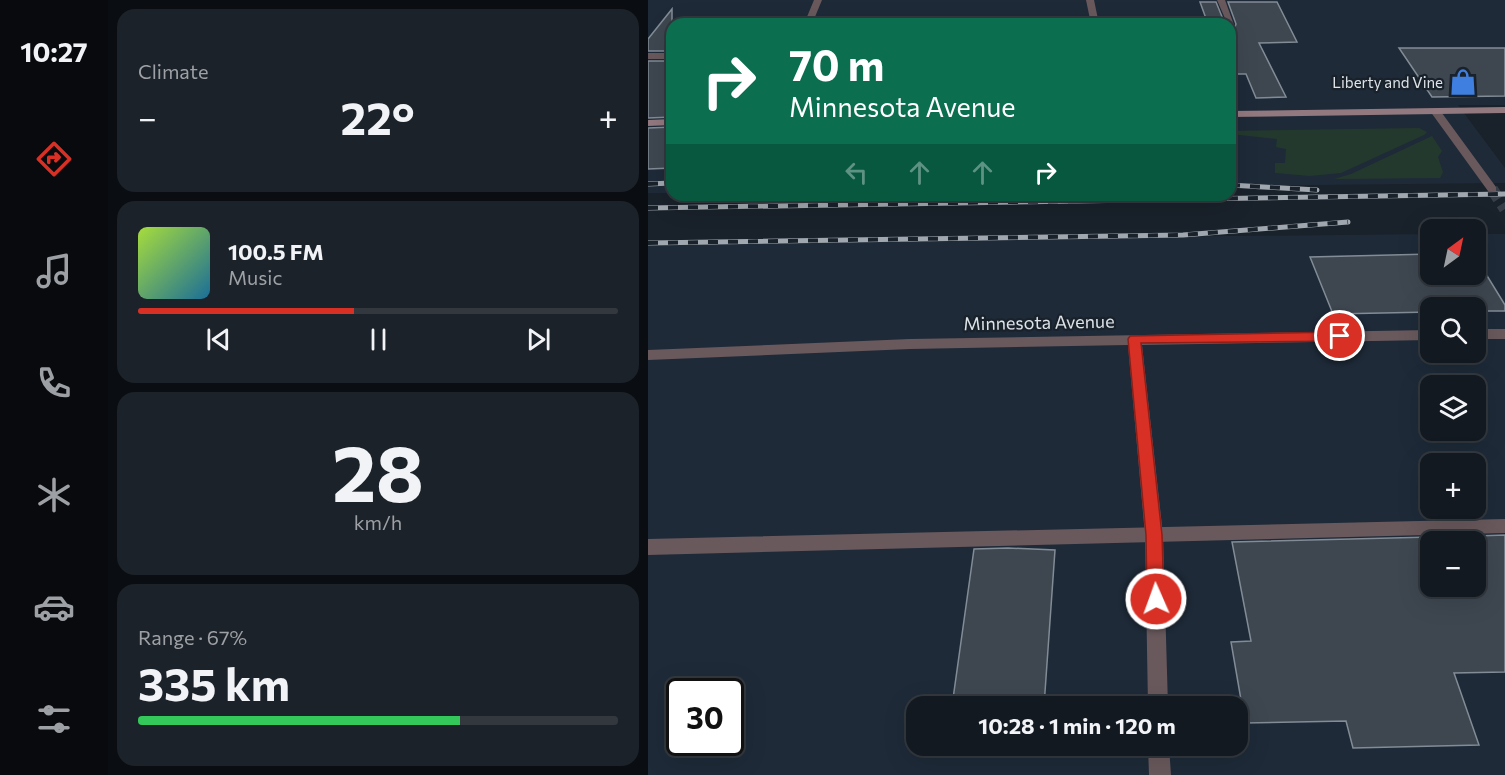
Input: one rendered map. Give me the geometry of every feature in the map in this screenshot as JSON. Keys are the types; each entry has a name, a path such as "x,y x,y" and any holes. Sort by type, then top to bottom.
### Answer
{"main road":[{"path":"1236,114 1505,110"},
{"path":"648,123 666,122"}],"street":[{"path":"810,18 818,0"},
{"path":"1090,0 1094,18"},
{"path":"1221,0 1229,18"},
{"path":"648,56 666,56"},
{"path":"1435,111 1492,189"},
{"path":"1486,334 1505,334"},
{"name":"Minnesota Avenue","path":"649,357 910,344 1420,335"},
{"path":"1134,339 1154,535 1158,696"},
{"path":"648,547 1505,526"},
{"path":"1160,756 1160,775"}],"shaded area":[{"path":"648,0 1505,0 1505,105 1458,105 1505,168 1505,183 1236,186 1236,18 666,18 666,193 648,193"},
{"path":"1420,234 1420,285 1486,285 1486,234 1505,234 1505,775 648,775 648,242"}],"green space":[{"path":"1419,128 1427,132 1341,173 1310,176 1275,173 1275,163 1285,163 1286,149 1276,147 1277,139 1236,135 1236,131"},
{"path":"1432,136 1442,151 1438,157 1443,172 1440,178 1334,179 1351,174"}],"building":[{"path":"1200,2 1216,2 1223,18 1206,18"},
{"path":"1228,2 1277,2 1297,42 1259,43 1286,97 1256,98 1246,74 1236,74 1236,18 1234,18"},
{"path":"672,9 672,18 666,18 666,51 648,51 648,39"},
{"name":"Liberty and Vine","path":"1399,48 1505,48 1505,96 1432,97"},
{"path":"648,61 666,61 666,117 648,118"},
{"path":"666,127 666,168 648,169 648,128"},
{"path":"1420,254 1420,285 1486,285 1486,274 1505,305 1505,311 1486,311 1486,297 1420,297 1420,312 1333,314 1310,257"},
{"path":"1505,535 1505,672 1454,673 1479,745 1353,748 1346,721 1248,723 1248,696 1240,696 1231,642 1251,641 1232,542 1420,537 1420,597 1486,597 1486,536"},
{"path":"974,549 1055,550 1045,696 953,696"}],"tunnel":[{"path":"1492,189 1505,209"}],"railway":[{"path":"648,184 666,183"},
{"path":"1236,185 1317,190"},
{"path":"1236,198 1505,194"},
{"path":"648,208 1076,201"},
{"path":"648,243 1183,235 1348,222"}],"place":[{"name":"Liberty and Vine","path":"1463,82"}],"route":[{"path":"1156,599 1154,535 1134,339 1340,336"}]}
